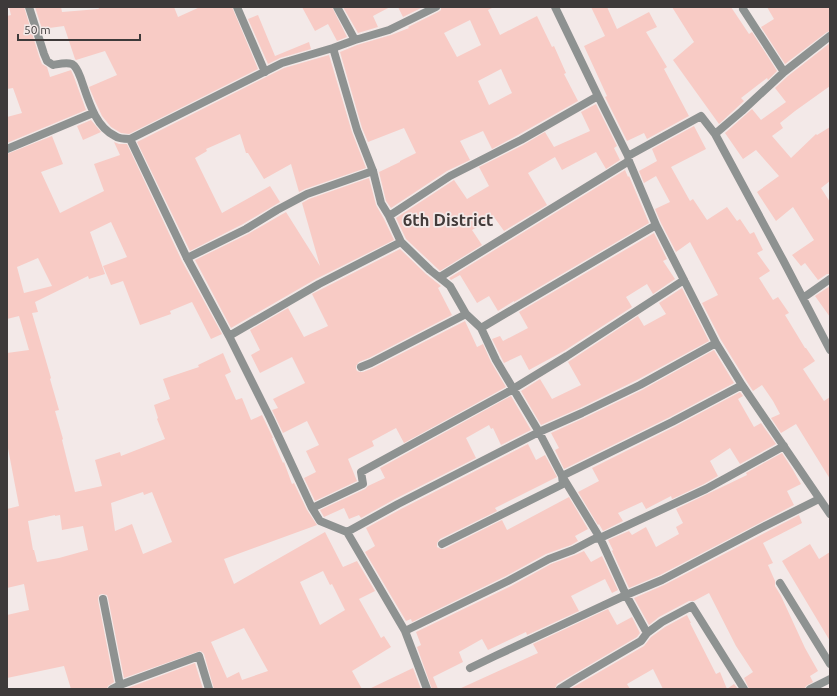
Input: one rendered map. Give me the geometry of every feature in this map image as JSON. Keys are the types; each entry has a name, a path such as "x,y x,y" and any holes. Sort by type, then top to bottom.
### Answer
{"street":[{"path":"29,7 47,61 53,65 66,63 72,64 78,70 93,113 108,133 116,137 130,139 282,63 389,30 436,7"},
{"path":"237,7 264,72"},
{"path":"337,7 355,40"},
{"path":"555,7 629,158 656,225 716,343 742,385 830,514"},
{"path":"743,9 784,72"},
{"path":"715,134 784,72 830,36"},
{"path":"333,48 357,130 373,171 381,203 401,242 430,270 450,286 466,314 481,328 496,360 514,388 562,476 600,538 626,595 647,633"},
{"path":"389,216 450,176 521,140 598,96"},
{"path":"7,149 93,113"},
{"path":"440,277 629,158 701,116 715,134 830,350"},
{"path":"130,139 187,258 229,336 270,418 312,508 320,521 347,532 405,631 427,689"},
{"path":"187,258 246,229 307,194 373,171"},
{"path":"481,328 656,225"},
{"path":"229,336 319,284 401,242"},
{"path":"803,298 830,279"},
{"path":"312,508 363,484 361,472 514,388 567,356 684,280"},
{"path":"361,367 466,314"},
{"path":"347,532 398,504 539,432 640,385 716,343"},
{"path":"562,476 672,422 742,385"},
{"path":"405,631 550,559 650,516 706,489 784,446"},
{"path":"442,544 563,484 562,476"},
{"path":"470,668 626,595 662,580 819,499"},
{"path":"780,583 830,664"},
{"path":"103,599 116,687 199,656 209,689"},
{"path":"560,689 641,641 647,633 662,622 692,606 744,689"},
{"path":"810,689 830,678"}],"building":[{"path":"9,7 24,7 42,64 47,67 50,77 71,70 86,110 7,143 7,117 22,113 13,88 7,89 7,16 11,15"},
{"path":"35,7 61,7 62,12 99,9 98,7 174,7 178,17 200,7 232,7 258,69 129,134 121,133 111,127 102,116 89,87 117,75 105,51 76,60 64,26 42,29"},
{"path":"302,7 332,7 347,37 337,41 328,24 315,31"},
{"path":"343,7 390,7 373,16 378,27 358,33"},
{"path":"398,7 423,7 403,17"},
{"path":"441,7 494,7 488,10 500,35 537,16 552,47 554,46 566,73 564,74 578,101 492,149 483,131 460,141 470,160 447,171 391,208 386,201 379,172 416,153 404,128 368,142 362,128 340,52 409,28 408,27 441,10","holes":["470,20 481,45 457,57 444,33","501,69 512,93 489,105 478,81"]},
{"path":"591,7 607,7 617,29 649,12 657,27 646,32 667,67 664,69 689,116 647,139 644,133 627,141 605,97 607,96 584,46 605,36"},
{"path":"672,7 731,7 749,34 752,32 777,71 768,80 767,78 741,98 744,101 719,124 673,60 694,42"},
{"path":"767,7 830,7 830,31 785,64 761,27 774,19"},
{"path":"258,15 275,56 309,42 311,49 280,58 268,64 248,19"},
{"path":"830,43 830,86 780,123 783,128 772,136 791,158 816,134 817,135 830,127 830,181 821,188 830,202 830,274 827,274 818,280 805,263 801,266 792,255 814,240 793,207 776,221 757,192 779,176 756,150 743,159 725,133 752,109 761,120 786,102 775,88"},
{"path":"329,55 352,132 366,168 299,192 291,164 264,179 248,153 246,153 240,134 206,149 207,151 195,158 222,213 270,186 280,202 243,224 190,251 137,142 284,68"},
{"path":"596,104 617,146 614,148 620,160 606,169 596,152 562,170 555,157 528,173 547,205 504,231 494,217 472,230 482,245 440,271 406,239 396,218 454,180 467,199 489,186 479,167 545,132 554,147 590,131 581,112"},
{"path":"91,120 101,132 83,140 77,126"},
{"path":"694,126 706,149 671,167 690,201 693,199 707,220 727,207 737,221 740,219 750,234 754,232 763,250 757,253 770,271 759,278 773,300 778,297 789,313 785,315 805,348 815,361 803,369 824,401 830,397 830,479 796,424 781,433 771,418 780,414 773,401 762,385 753,391 747,382 721,340 702,303 718,295 690,242 676,252 655,209 670,202 656,176 644,183 639,171 657,161 652,149"},
{"path":"52,136 63,164 41,172 60,213 104,191 94,164 120,155 114,142 119,144 127,144 182,261 222,334 211,339 192,302 170,311 171,314 140,325 123,281 111,285 103,266 127,257 111,222 90,232 105,274 89,279 88,276 35,302 38,312 32,313 59,410 55,411 75,492 102,486 95,460 120,452 121,456 165,439 157,419 154,405 170,399 163,379 199,367 198,365 223,353 231,372 225,375 236,400 242,398 251,420 262,415 283,463 284,462 292,484 294,483 307,510 317,525 224,559 234,584 325,532 343,567 357,561 375,591 359,599 381,638 384,636 391,647 352,671 362,689 214,689 204,654 200,651 124,678 108,598 107,595 102,594 99,595 98,600 114,682 108,686 107,689 71,689 64,666 7,678 7,615 29,610 24,584 7,588 7,509 19,506 7,443 7,353 29,350 19,316 7,319 7,154","holes":["38,258 52,286 24,293 17,267","143,492 144,495 152,492 172,542 143,554 132,524 115,531 111,503","60,515 62,530 83,526 88,550 37,562 33,550 28,521","323,571 330,585 332,584 345,610 320,625 300,582","244,628 268,671 242,680 239,672 227,678 211,642"]},
{"path":"625,170 649,223 498,311 489,296 477,303 460,275 451,280 449,278"},
{"path":"369,178 376,205 394,240 316,279 231,328 195,260 248,234 286,212 320,266 302,203 309,199"},
{"path":"654,233 667,259 663,261 675,279 653,294 647,284 626,297 632,307 564,351 529,370 521,355 504,363 492,339 500,336 503,341 528,328 519,312"},
{"path":"400,249 441,286 438,288 452,315 359,362 356,366 357,371 363,372 373,368 465,321 477,347 483,344 491,362 506,387 404,443 396,428 372,441 374,446 348,459 357,481 315,501 304,478 316,472 306,451 319,445 307,421 283,433 272,410 278,408 273,399 305,383 292,357 260,373 251,355 260,350 250,330 288,308 304,337 328,326 312,294"},
{"path":"830,286 830,317 815,296"},
{"path":"682,288 709,341 637,380 541,425 521,391 540,379 552,399 581,385 568,362 638,316 644,326 666,314 659,303"},
{"path":"714,350 734,383 670,417 564,469 555,450 559,448 551,433 642,390"},
{"path":"740,392 743,396 738,399 754,427 761,423 776,444 740,464 730,448 710,461 718,476 672,499 671,496 646,509 642,502 618,513 623,521 603,531 578,492 599,481 592,468"},
{"path":"511,396 531,430 501,445 493,428 491,429 489,425 466,438 476,458 361,518 359,515 349,519 344,508 324,517 320,510 385,478 380,468"},
{"path":"528,444 536,460 545,455 557,477 495,508 497,511 440,539 437,543 437,547 444,549 502,520 507,530 569,497 588,529 575,536 578,541 571,545 546,554 506,576 412,622 411,619 406,621 365,552 375,546 366,528"},
{"path":"782,453 801,484 787,491 794,505 660,575 629,588 608,540 629,531 632,535 646,527 656,547 679,534 676,527 683,523 676,509 747,475 746,473"},
{"path":"799,515 802,523 763,543 773,563 768,565 775,581 775,586 805,648 818,671 810,676 813,682 806,686 805,689 749,689 744,678 753,672 736,646 709,593 694,601 689,601 659,617 649,625 634,598 664,585"},
{"path":"810,544 819,559 830,552 830,641 782,561"},
{"path":"584,551 591,562 602,556 618,590 612,593 605,579 571,596 579,611 527,635 526,632 488,650 482,639 459,652 463,662 433,677 438,689 432,689 417,647 421,645 416,632 511,586 551,564"},
{"path":"608,609 617,625 632,617 640,633 637,637 557,684 555,689 459,689 538,653 533,644"},
{"path":"687,615 716,674 720,672 727,689 663,689 653,669 627,684 630,689 570,689 644,646 651,637 665,627"},
{"path":"195,663 203,689 125,689"},
{"path":"413,668 421,689 369,689"},
{"path":"734,684 738,689 727,689"}],"district":[{"name":"6th District","path":"448,219"}]}
